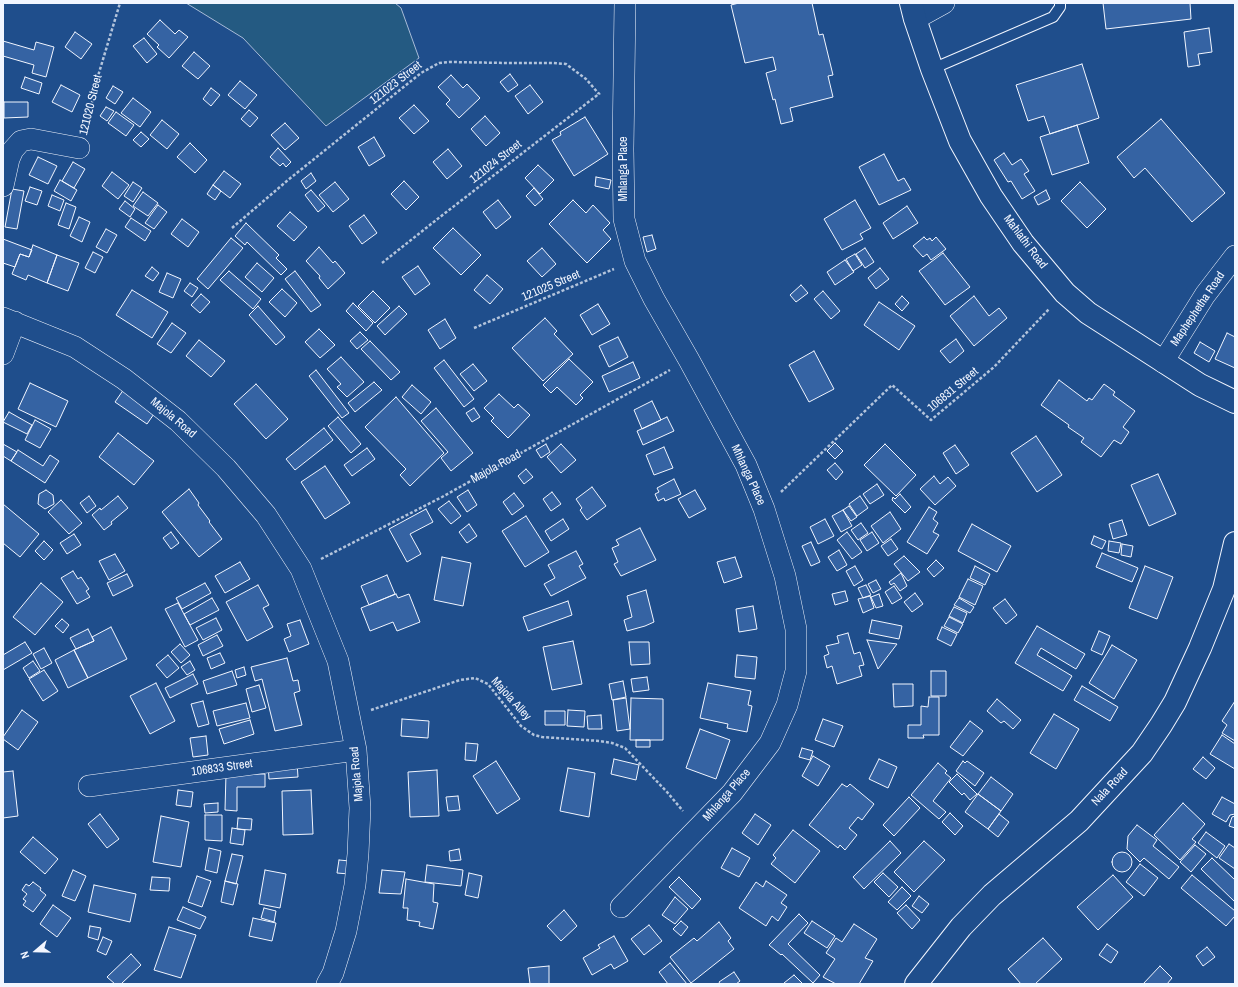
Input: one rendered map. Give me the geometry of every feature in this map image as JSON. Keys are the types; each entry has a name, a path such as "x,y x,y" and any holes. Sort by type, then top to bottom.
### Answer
{"street":[{"name":"Mhlanga Place","path":"621,907 732,793 770,743 787,705 796,671 796,629 785,576 764,509 746,465 654,299 635,261 624,219 623,149 626,3"},
{"path":"913,11 944,3"},
{"name":"Mahlathi Road","path":"913,11 932,69 960,141 991,196 1023,243 1065,293 1088,313 1200,385 1235,402"},
{"name":"121020 Street","path":"3,186 9,159 13,150 21,141 31,139 79,148"},
{"name":"Maphephetha Road","path":"1163,362 1205,295 1235,256"},
{"path":"3,354 9,320"},
{"name":"Majola Road","path":"9,320 74,347 124,379 178,421 226,468 266,515 301,569 338,661 356,750 360,808 355,886 346,931 327,984"},
{"name":"Nala Road","path":"916,984 961,927 992,896 1079,821 1142,753 1175,702 1200,648 1224,589 1235,543"},
{"name":"106833 Street","path":"89,786 356,750"}],"lane":[{"path":"932,69 1053,16 1060,7 1060,3"}],"path":[{"name":"121020 Street","path":"79,148 83,139 98,76 120,3"},
{"name":"121023 Street","path":"232,228 421,73 439,63 566,64 586,79 599,94"},
{"name":"121024 Street","path":"382,263 599,94 624,82"},
{"name":"121025 Street","path":"474,328 635,261"},
{"name":"106831 Street","path":"764,509 892,385 931,420 994,367 1065,293"},
{"name":"Majola Road","path":"301,569 442,497 689,360"},
{"name":"Majola Alley","path":"350,716 403,700 460,680 475,678 488,684 521,726 534,735 542,737 600,741 612,743 625,748 667,792 698,829"}],"shaded area":[{"path":"186,3 395,3 401,8 419,58 326,126 243,38"}],"building":[{"path":"739,3 812,3 819,35 823,34 833,75 828,76 833,97 790,108 793,121 781,124 775,99 773,100 766,73 776,70 773,57 745,63 731,5"},
{"path":"1103,3 1190,3 1191,19 1106,29"},
{"path":"160,20 175,34 179,30 188,37 169,58 157,47 159,45 147,34"},
{"path":"1209,28 1212,52 1198,54 1200,65 1188,67 1184,32"},
{"path":"75,32 92,44 81,59 65,47"},
{"path":"144,38 157,54 147,63 133,46"},
{"path":"3,41 34,50 36,42 54,47 46,77 32,73 34,65 3,56"},
{"path":"194,52 210,66 198,79 182,66"},
{"path":"1082,64 1099,118 1050,134 1044,116 1028,121 1016,85"},
{"path":"510,74 518,85 508,92 500,82"},
{"path":"451,75 463,88 467,84 480,98 459,118 446,104 450,100 438,87"},
{"path":"25,77 42,83 39,94 21,88"},
{"path":"240,81 257,95 245,109 228,95"},
{"path":"61,85 80,95 72,112 52,102"},
{"path":"530,85 543,102 528,114 515,96"},
{"path":"113,86 123,92 115,104 106,98"},
{"path":"211,88 220,95 211,106 203,99"},
{"path":"133,98 151,112 140,127 121,113"},
{"path":"4,102 28,102 28,117 4,118"},
{"path":"414,105 429,121 414,134 399,118"},
{"path":"106,107 114,111 107,121 100,116"},
{"path":"249,110 258,118 250,127 241,119"},
{"path":"116,112 134,125 126,136 108,123"},
{"path":"485,116 500,133 486,146 471,129"},
{"path":"585,117 608,154 574,176 552,140 561,135 560,132"},
{"path":"1161,119 1225,193 1192,222 1145,168 1134,178 1117,157"},
{"path":"162,120 179,134 167,149 150,135"},
{"path":"285,123 299,138 285,150 271,135"},
{"path":"1077,125 1089,163 1052,175 1040,137"},
{"path":"141,132 149,139 141,147 133,140"},
{"path":"374,137 385,156 369,166 358,147"},
{"path":"190,143 207,160 195,173 177,157"},
{"path":"278,148 291,162 286,167 283,163 280,166 270,157"},
{"path":"448,149 462,166 447,179 433,162"},
{"path":"1004,153 1012,165 1021,159 1029,171 1024,174 1035,191 1022,199 1011,181 1008,182 994,160"},
{"path":"884,154 898,181 904,178 911,190 879,205 859,167"},
{"path":"38,157 57,166 48,184 29,175"},
{"path":"73,162 85,169 74,188 62,181"},
{"path":"538,165 554,180 540,194 525,178"},
{"path":"224,171 241,184 230,198 213,185"},
{"path":"112,172 129,185 118,199 102,186"},
{"path":"311,173 316,181 306,189 301,181"},
{"path":"596,177 611,180 609,189 595,186"},
{"path":"60,180 77,190 71,201 54,191"},
{"path":"404,181 419,197 406,210 391,194"},
{"path":"133,182 142,188 133,202 124,196"},
{"path":"335,182 349,199 333,212 319,195"},
{"path":"1080,182 1106,209 1087,228 1061,201"},
{"path":"213,185 221,191 215,200 207,194"},
{"path":"30,187 42,191 37,205 25,201"},
{"path":"534,188 543,199 535,206 526,196"},
{"path":"12,189 24,191 17,229 5,227"},
{"path":"311,190 325,206 318,212 305,195"},
{"path":"1046,190 1050,199 1038,205 1034,197"},
{"path":"143,192 158,203 148,216 133,206"},
{"path":"52,195 64,200 60,211 48,206"},
{"path":"498,200 511,217 496,229 483,212"},
{"path":"573,200 586,213 593,205 610,223 603,230 611,239 587,263 549,224"},
{"path":"855,200 871,228 860,234 863,239 842,250 824,219"},
{"path":"125,201 135,209 130,217 119,209"},
{"path":"66,203 76,207 69,229 58,225"},
{"path":"158,205 167,212 154,229 145,223"},
{"path":"907,206 918,223 893,239 883,223"},
{"path":"290,212 307,227 294,241 277,226"},
{"path":"364,215 377,233 362,244 349,226"},
{"path":"79,217 90,222 82,242 70,236"},
{"path":"131,218 151,231 145,241 125,227"},
{"path":"182,219 199,232 188,247 171,234"},
{"path":"246,223 279,255 276,258 287,269 281,275 247,242 245,245 235,236"},
{"path":"453,228 481,255 461,275 433,248"},
{"path":"106,229 117,235 107,253 96,247"},
{"path":"652,235 656,249 647,252 643,237"},
{"path":"924,237 927,240 930,238 932,241 936,237 946,249 931,260 927,254 923,257 913,246"},
{"path":"231,238 243,248 208,289 197,279"},
{"path":"3,239 32,250 29,257 20,254 15,267 3,263"},
{"path":"33,245 57,255 47,283 28,275 26,280 12,274 20,254 29,257"},
{"path":"319,247 333,263 335,261 345,273 328,289 319,278 320,276 306,261"},
{"path":"542,248 556,264 542,277 527,261"},
{"path":"865,248 874,262 865,268 856,254"},
{"path":"93,252 103,257 95,273 85,268"},
{"path":"943,253 970,287 945,305 919,271"},
{"path":"855,254 862,265 853,271 846,259"},
{"path":"57,255 79,263 68,291 47,283"},
{"path":"845,260 854,272 835,285 827,272"},
{"path":"257,263 274,278 262,292 245,277"},
{"path":"418,266 430,284 415,295 402,277"},
{"path":"152,267 159,273 153,281 145,276"},
{"path":"880,268 889,279 876,289 868,278"},
{"path":"229,271 261,299 253,309 220,280"},
{"path":"295,271 321,305 311,312 285,279"},
{"path":"167,273 181,279 173,298 159,292"},
{"path":"487,275 503,289 490,304 474,290"},
{"path":"190,283 198,288 192,297 184,291"},
{"path":"801,285 808,293 796,302 790,295"},
{"path":"282,289 297,303 285,317 269,302"},
{"path":"132,290 168,312 152,338 116,315"},
{"path":"373,291 390,308 375,323 358,306"},
{"path":"823,291 840,311 831,319 814,299"},
{"path":"201,294 210,302 200,313 191,305"},
{"path":"902,296 909,303 902,311 895,304"},
{"path":"974,296 989,316 999,308 1007,318 974,346 950,316"},
{"path":"879,302 915,326 899,350 864,325"},
{"path":"353,303 373,323 366,331 346,311"},
{"path":"598,304 610,324 592,335 580,315"},
{"path":"258,306 285,337 276,345 249,315"},
{"path":"399,306 407,314 385,335 377,326"},
{"path":"545,318 557,331 554,334 573,354 543,381 512,348"},
{"path":"445,319 456,338 440,349 428,330"},
{"path":"172,323 186,333 171,353 157,344"},
{"path":"319,329 335,345 320,358 305,342"},
{"path":"360,332 368,340 357,349 350,341"},
{"path":"1227,333 1235,337 1235,368 1215,359"},
{"path":"618,337 628,357 609,367 599,346"},
{"path":"956,339 964,351 950,363 940,351"},
{"path":"199,340 225,361 211,377 186,356"},
{"path":"370,341 400,372 391,380 361,349"},
{"path":"1200,342 1215,351 1209,362 1194,353"},
{"path":"814,351 834,389 809,402 789,365"},
{"path":"341,357 364,382 347,397 337,387 341,384 327,369"},
{"path":"569,359 593,382 580,395 583,398 576,405 557,387 551,393 543,385"},
{"path":"444,360 474,399 464,407 434,368"},
{"path":"633,362 640,378 609,392 602,376"},
{"path":"473,364 487,381 474,391 460,374"},
{"path":"316,370 349,413 342,418 309,376"},
{"path":"1059,380 1087,401 1089,398 1092,400 1104,384 1115,392 1113,395 1135,411 1123,427 1129,432 1121,444 1114,440 1101,457 1081,442 1084,438 1068,427 1069,425 1041,405"},
{"path":"374,382 382,390 355,412 348,403"},
{"path":"30,383 68,401 56,427 18,409"},
{"path":"256,384 288,419 266,439 234,404"},
{"path":"412,385 431,402 421,414 402,397"},
{"path":"124,389 156,411 147,424 115,402"},
{"path":"499,394 514,408 518,404 530,415 508,438 491,421 494,418 484,408"},
{"path":"396,397 444,453 410,486 400,475 406,469 365,427"},
{"path":"652,401 661,420 642,429 634,410"},
{"path":"436,408 473,453 451,471 441,458 448,452 421,421"},
{"path":"474,408 480,417 472,422 466,413"},
{"path":"9,412 32,425 27,434 3,422"},
{"path":"338,417 361,444 351,453 328,426"},
{"path":"667,417 674,431 643,445 637,431"},
{"path":"35,420 51,429 40,448 25,440"},
{"path":"324,428 333,440 295,470 286,459"},
{"path":"118,433 154,461 134,485 99,457"},
{"path":"1036,436 1062,475 1037,492 1011,453"},
{"path":"835,443 843,451 835,459 827,451"},
{"path":"3,444 17,452 11,461 3,456"},
{"path":"546,444 550,452 541,458 536,450"},
{"path":"561,444 576,460 561,473 547,457"},
{"path":"885,444 916,475 896,496 864,465"},
{"path":"955,445 969,465 956,474 943,453"},
{"path":"664,447 673,468 654,475 646,455"},
{"path":"367,448 375,459 352,476 344,465"},
{"path":"18,450 43,466 50,455 59,461 45,483 11,461"},
{"path":"835,463 843,472 836,480 827,470"},
{"path":"325,466 350,503 325,519 301,482"},
{"path":"526,469 533,477 524,484 518,476"},
{"path":"1158,474 1176,514 1149,526 1131,485"},
{"path":"934,476 940,484 948,477 956,486 935,505 920,489"},
{"path":"674,479 681,494 665,501 664,498 658,501 655,494 659,492 657,488"},
{"path":"877,484 884,495 870,504 863,494"},
{"path":"592,487 606,506 587,520 580,510 582,508 576,499"},
{"path":"189,489 199,503 198,505 210,521 209,522 222,539 199,557 162,512"},
{"path":"46,490 53,495 54,504 45,509 38,504 39,494"},
{"path":"468,490 477,505 467,512 457,497"},
{"path":"695,490 706,509 689,518 678,499"},
{"path":"552,492 561,504 551,511 543,499"},
{"path":"514,493 524,506 512,515 503,502"},
{"path":"900,494 911,507 905,513 892,500 893,497 895,499"},
{"path":"89,496 96,506 87,513 80,503"},
{"path":"118,496 128,508 104,530 92,515 100,508 101,510"},
{"path":"860,496 868,508 857,516 849,504"},
{"path":"61,500 82,523 69,534 48,512"},
{"path":"449,501 461,516 451,524 438,509"},
{"path":"3,504 39,534 20,557 3,543"},
{"path":"849,506 857,517 851,521 843,510"},
{"path":"929,507 937,512 933,519 938,523 933,532 939,535 927,554 907,542"},
{"path":"426,509 433,522 410,534 421,554 407,562 389,529"},
{"path":"843,510 852,526 841,532 832,516"},
{"path":"890,512 901,529 883,543 871,526"},
{"path":"526,516 549,552 525,567 502,531"},
{"path":"563,519 569,529 551,541 545,531"},
{"path":"825,519 834,536 818,544 810,527"},
{"path":"1122,520 1127,535 1113,539 1109,524"},
{"path":"861,523 868,533 858,540 851,530"},
{"path":"469,524 477,536 467,543 459,532"},
{"path":"972,524 1011,546 997,572 958,551"},
{"path":"640,528 656,560 621,576 614,564 618,562 612,548 619,545 616,540"},
{"path":"171,532 179,543 171,549 163,538"},
{"path":"847,532 862,552 852,559 837,540"},
{"path":"872,532 879,543 867,551 860,540"},
{"path":"74,534 81,545 67,554 60,543"},
{"path":"1094,536 1106,541 1102,549 1091,544"},
{"path":"891,539 898,549 888,556 881,546"},
{"path":"44,541 53,550 44,560 35,551"},
{"path":"1109,541 1121,543 1119,553 1108,551"},
{"path":"811,542 820,562 811,566 802,546"},
{"path":"1122,544 1133,546 1131,557 1121,555"},
{"path":"839,550 847,565 837,571 828,557"},
{"path":"576,551 583,564 579,566 586,578 551,596 544,584 555,578 548,565"},
{"path":"1102,553 1138,568 1132,582 1096,567"},
{"path":"115,554 125,571 109,580 99,561"},
{"path":"904,556 920,572 908,581 894,564"},
{"path":"442,557 471,563 463,606 434,600"},
{"path":"735,557 742,577 724,583 717,562"},
{"path":"936,560 944,568 934,577 927,569"},
{"path":"240,562 250,579 225,593 215,576"},
{"path":"855,566 863,580 854,586 846,571"},
{"path":"975,566 990,574 985,585 970,578"},
{"path":"1145,566 1173,577 1157,619 1129,608"},
{"path":"73,571 78,579 81,577 89,589 86,591 90,597 77,604 61,578"},
{"path":"901,573 907,586 900,591 894,583 891,585 889,582"},
{"path":"127,574 133,586 113,596 107,583"},
{"path":"387,575 395,594 369,605 361,586"},
{"path":"968,579 983,586 975,605 959,597"},
{"path":"876,580 881,589 873,593 868,584"},
{"path":"41,583 63,602 35,635 13,617"},
{"path":"205,583 211,593 182,609 176,598"},
{"path":"258,585 269,605 263,608 273,627 247,641 226,602"},
{"path":"866,585 871,595 863,598 858,588"},
{"path":"894,586 902,598 892,604 885,592"},
{"path":"646,590 654,622 627,631 624,620 632,617 627,596"},
{"path":"845,591 848,601 835,605 832,594"},
{"path":"915,593 923,604 912,612 904,602"},
{"path":"396,594 398,598 409,594 420,622 397,631 393,622 370,631 361,608"},
{"path":"879,594 883,606 876,608 871,597"},
{"path":"870,596 874,608 863,613 858,599"},
{"path":"212,598 219,610 190,625 184,614"},
{"path":"959,598 974,607 970,613 954,605"},
{"path":"1005,599 1017,615 1006,624 993,608"},
{"path":"568,601 572,615 528,631 523,617"},
{"path":"178,603 198,640 185,647 165,609"},
{"path":"753,606 757,629 739,632 736,609"},
{"path":"954,607 967,613 963,623 949,616"},
{"path":"949,617 963,624 958,633 944,626"},
{"path":"216,618 222,630 203,640 196,628"},
{"path":"62,619 69,625 63,633 55,626"},
{"path":"300,620 309,644 289,652 284,639 291,636 287,624"},
{"path":"872,620 902,626 899,639 869,633"},
{"path":"1037,626 1085,654 1076,669 1041,648 1037,655 1072,676 1063,691 1015,663"},
{"path":"111,627 127,659 88,678 74,650 94,641 92,637"},
{"path":"942,627 957,634 951,646 937,639"},
{"path":"88,629 94,641 76,649 70,638"},
{"path":"1099,631 1110,636 1102,655 1091,650"},
{"path":"848,633 854,654 860,652 864,665 859,666 862,676 837,684 832,666 827,668 824,656 829,654 826,646 839,643 837,636"},
{"path":"217,635 223,646 203,656 198,645"},
{"path":"867,640 897,644 878,669"},
{"path":"573,641 582,684 552,690 543,647"},
{"path":"25,642 32,653 3,670 3,655"},
{"path":"629,642 649,642 650,664 631,665"},
{"path":"180,644 190,655 181,663 171,652"},
{"path":"1112,645 1137,660 1114,699 1089,683"},
{"path":"44,648 52,663 41,669 33,654"},
{"path":"74,650 88,678 68,688 55,660"},
{"path":"220,653 225,663 211,669 207,658"},
{"path":"168,655 179,668 167,678 156,665"},
{"path":"737,655 757,657 755,679 735,677"},
{"path":"287,658 293,681 298,680 300,691 294,693 302,725 275,731 262,679 255,681 251,667"},
{"path":"33,661 40,671 29,678 23,668"},
{"path":"190,661 195,670 187,675 181,667"},
{"path":"244,667 246,675 237,678 235,670"},
{"path":"44,670 58,691 43,701 29,679"},
{"path":"232,671 237,685 207,694 203,681"},
{"path":"931,671 946,671 946,696 931,696"},
{"path":"193,674 198,684 170,698 165,688"},
{"path":"647,677 649,690 633,692 631,679"},
{"path":"623,681 626,697 612,700 609,684"},
{"path":"156,683 175,721 150,734 130,696"},
{"path":"708,683 751,691 748,705 752,706 747,732 727,728 728,724 700,718"},
{"path":"893,684 913,684 913,706 894,707"},
{"path":"259,685 266,708 252,712 246,689"},
{"path":"1082,686 1118,707 1110,721 1074,700"},
{"path":"929,697 939,697 939,735 923,735 924,738 908,738 908,725 921,725 921,706 928,707"},
{"path":"626,698 630,729 617,731 613,700"},
{"path":"631,698 663,699 663,740 630,740"},
{"path":"997,699 1021,720 1013,729 1004,721 1001,723 987,711"},
{"path":"203,701 209,724 198,727 191,704"},
{"path":"1235,701 1235,741 1222,733 1227,725 1222,721"},
{"path":"246,703 250,718 217,726 213,711"},
{"path":"22,710 38,722 18,750 3,739 3,737"},
{"path":"568,710 585,711 584,727 567,726"},
{"path":"545,711 565,711 565,725 545,725"},
{"path":"1054,714 1079,729 1056,769 1030,753"},
{"path":"601,715 602,729 588,729 587,716"},
{"path":"402,719 429,721 428,738 401,736"},
{"path":"823,719 843,726 834,747 815,740"},
{"path":"250,720 254,734 224,744 219,729"},
{"path":"970,721 983,731 963,756 950,747"},
{"path":"700,729 730,740 716,779 686,768"},
{"path":"1222,735 1235,744 1235,769 1210,754"},
{"path":"206,736 208,755 193,757 190,738"},
{"path":"636,740 650,740 650,747 636,747"},
{"path":"466,743 478,744 476,761 465,760"},
{"path":"802,748 813,751 810,760 799,757"},
{"path":"813,756 830,766 818,786 802,776"},
{"path":"1203,757 1215,768 1206,779 1193,769"},
{"path":"614,759 639,765 636,780 611,774"},
{"path":"879,759 897,767 888,788 869,779"},
{"path":"496,761 520,799 497,814 473,776"},
{"path":"963,761 965,763 967,761 984,773 975,786 956,771"},
{"path":"297,762 298,777 269,779 268,764"},
{"path":"938,763 947,771 945,773 951,778 933,801 946,812 939,819 911,795"},
{"path":"568,768 595,773 589,817 560,811"},
{"path":"437,770 439,816 410,817 408,772"},
{"path":"13,771 18,816 3,818 3,772"},
{"path":"226,774 265,774 265,787 237,787 237,811 225,810"},
{"path":"957,774 977,794 970,800 964,793 962,795 949,782"},
{"path":"991,777 1013,794 1001,811 978,794"},
{"path":"842,784 847,787 850,784 874,804 862,820 858,817 849,828 857,835 845,850 840,845 838,848 809,825"},
{"path":"178,790 193,792 191,807 176,805"},
{"path":"311,790 313,834 283,835 282,791"},
{"path":"978,794 1001,811 988,829 965,812"},
{"path":"458,796 460,810 448,811 446,797"},
{"path":"909,797 920,808 894,836 883,825"},
{"path":"1222,797 1235,804 1235,814 1230,815 1226,822 1212,814"},
{"path":"218,803 218,812 205,813 204,804"},
{"path":"1183,803 1205,824 1192,839 1196,842 1180,860 1154,835"},
{"path":"950,813 963,826 955,835 942,822"},
{"path":"100,814 119,839 107,848 88,824"},
{"path":"755,814 771,825 758,845 742,833"},
{"path":"999,814 1009,822 998,837 988,829"},
{"path":"205,815 222,815 222,841 205,840"},
{"path":"161,816 189,822 181,867 153,862"},
{"path":"1235,816 1235,828 1229,826 1232,817"},
{"path":"238,818 252,819 251,830 237,829"},
{"path":"1137,825 1157,840 1153,846 1179,867 1169,879 1144,858 1140,862 1127,849 1128,836"},
{"path":"232,828 245,830 243,845 230,843"},
{"path":"793,830 820,851 795,883 771,864 776,858 773,855"},
{"path":"1206,832 1225,846 1217,858 1198,843"},
{"path":"33,837 58,859 45,874 20,852"},
{"path":"890,841 901,853 864,889 853,877"},
{"path":"924,841 945,860 914,892 894,872"},
{"path":"1229,844 1235,848 1235,869 1219,858"},
{"path":"1195,845 1206,854 1191,872 1180,862"},
{"path":"209,848 221,851 217,873 205,870"},
{"path":"732,848 750,858 739,877 721,868"},
{"path":"459,849 461,860 450,861 449,851"},
{"path":"1122,852 1129,855 1132,862 1129,869 1122,872 1115,869 1112,862 1115,855"},
{"path":"232,854 243,856 236,884 225,881"},
{"path":"1212,858 1235,880 1235,902 1201,869"},
{"path":"339,860 350,861 349,874 337,873"},
{"path":"1140,864 1158,878 1144,896 1126,882"},
{"path":"427,865 463,870 461,886 425,882"},
{"path":"73,870 86,876 75,901 62,896"},
{"path":"265,870 286,874 280,908 259,904"},
{"path":"382,870 405,872 401,894 379,893"},
{"path":"469,873 482,876 478,898 465,895"},
{"path":"883,873 898,887 889,897 874,882"},
{"path":"1113,875 1133,897 1098,930 1077,907"},
{"path":"1192,875 1235,911 1235,916 1226,926 1181,888"},
{"path":"197,876 211,881 202,907 188,902"},
{"path":"152,877 170,878 169,891 150,890"},
{"path":"679,877 701,899 692,909 669,887"},
{"path":"406,879 434,884 433,902 438,903 433,929 419,926 420,922 407,920 408,908 403,908"},
{"path":"225,881 238,884 233,905 221,902"},
{"path":"766,881 787,895 781,903 787,907 778,921 772,916 766,926 739,908 756,882 763,887"},
{"path":"33,882 41,888 40,890 46,895 33,912 23,905 26,901 23,899 27,894 22,890 26,884 29,886"},
{"path":"94,885 136,894 130,922 88,912"},
{"path":"902,887 911,896 897,910 888,902"},
{"path":"919,896 929,904 922,913 912,906"},
{"path":"675,897 688,909 675,924 662,915"},
{"path":"53,905 71,918 57,937 40,924"},
{"path":"906,905 920,920 912,929 897,913"},
{"path":"183,907 206,917 200,929 177,920"},
{"path":"264,908 276,911 274,922 261,918"},
{"path":"564,910 577,926 561,941 547,926"},
{"path":"799,914 808,923 788,944 820,975 813,983 782,954 781,955 769,945"},
{"path":"253,918 276,923 272,941 249,936"},
{"path":"681,921 688,927 681,936 673,929"},
{"path":"812,921 835,936 827,948 804,933"},
{"path":"719,922 731,938 728,941 734,949 691,983 670,957 694,938 697,941"},
{"path":"854,924 877,939 865,958 873,961 859,984 836,984 823,977 835,959 826,953 836,938 842,942"},
{"path":"649,925 662,941 644,955 631,939"},
{"path":"90,926 101,928 98,940 88,937"},
{"path":"169,927 196,935 181,978 154,970"},
{"path":"614,936 628,961 614,969 611,964 592,975 583,958 600,948 598,945"},
{"path":"103,937 112,941 106,955 97,951"},
{"path":"1043,938 1062,959 1035,984 1021,984 1008,969"},
{"path":"1107,944 1118,952 1111,963 1099,955"},
{"path":"1207,947 1215,957 1203,966 1196,956"},
{"path":"131,954 141,965 121,984 115,984 107,977"},
{"path":"670,963 687,984 668,984 659,972"},
{"path":"549,966 549,984 530,984 528,968"},
{"path":"1160,966 1172,978 1167,984 1143,984"},
{"path":"734,972 740,981 736,984 720,984 719,982"},
{"path":"794,975 803,984 784,983"}]}
